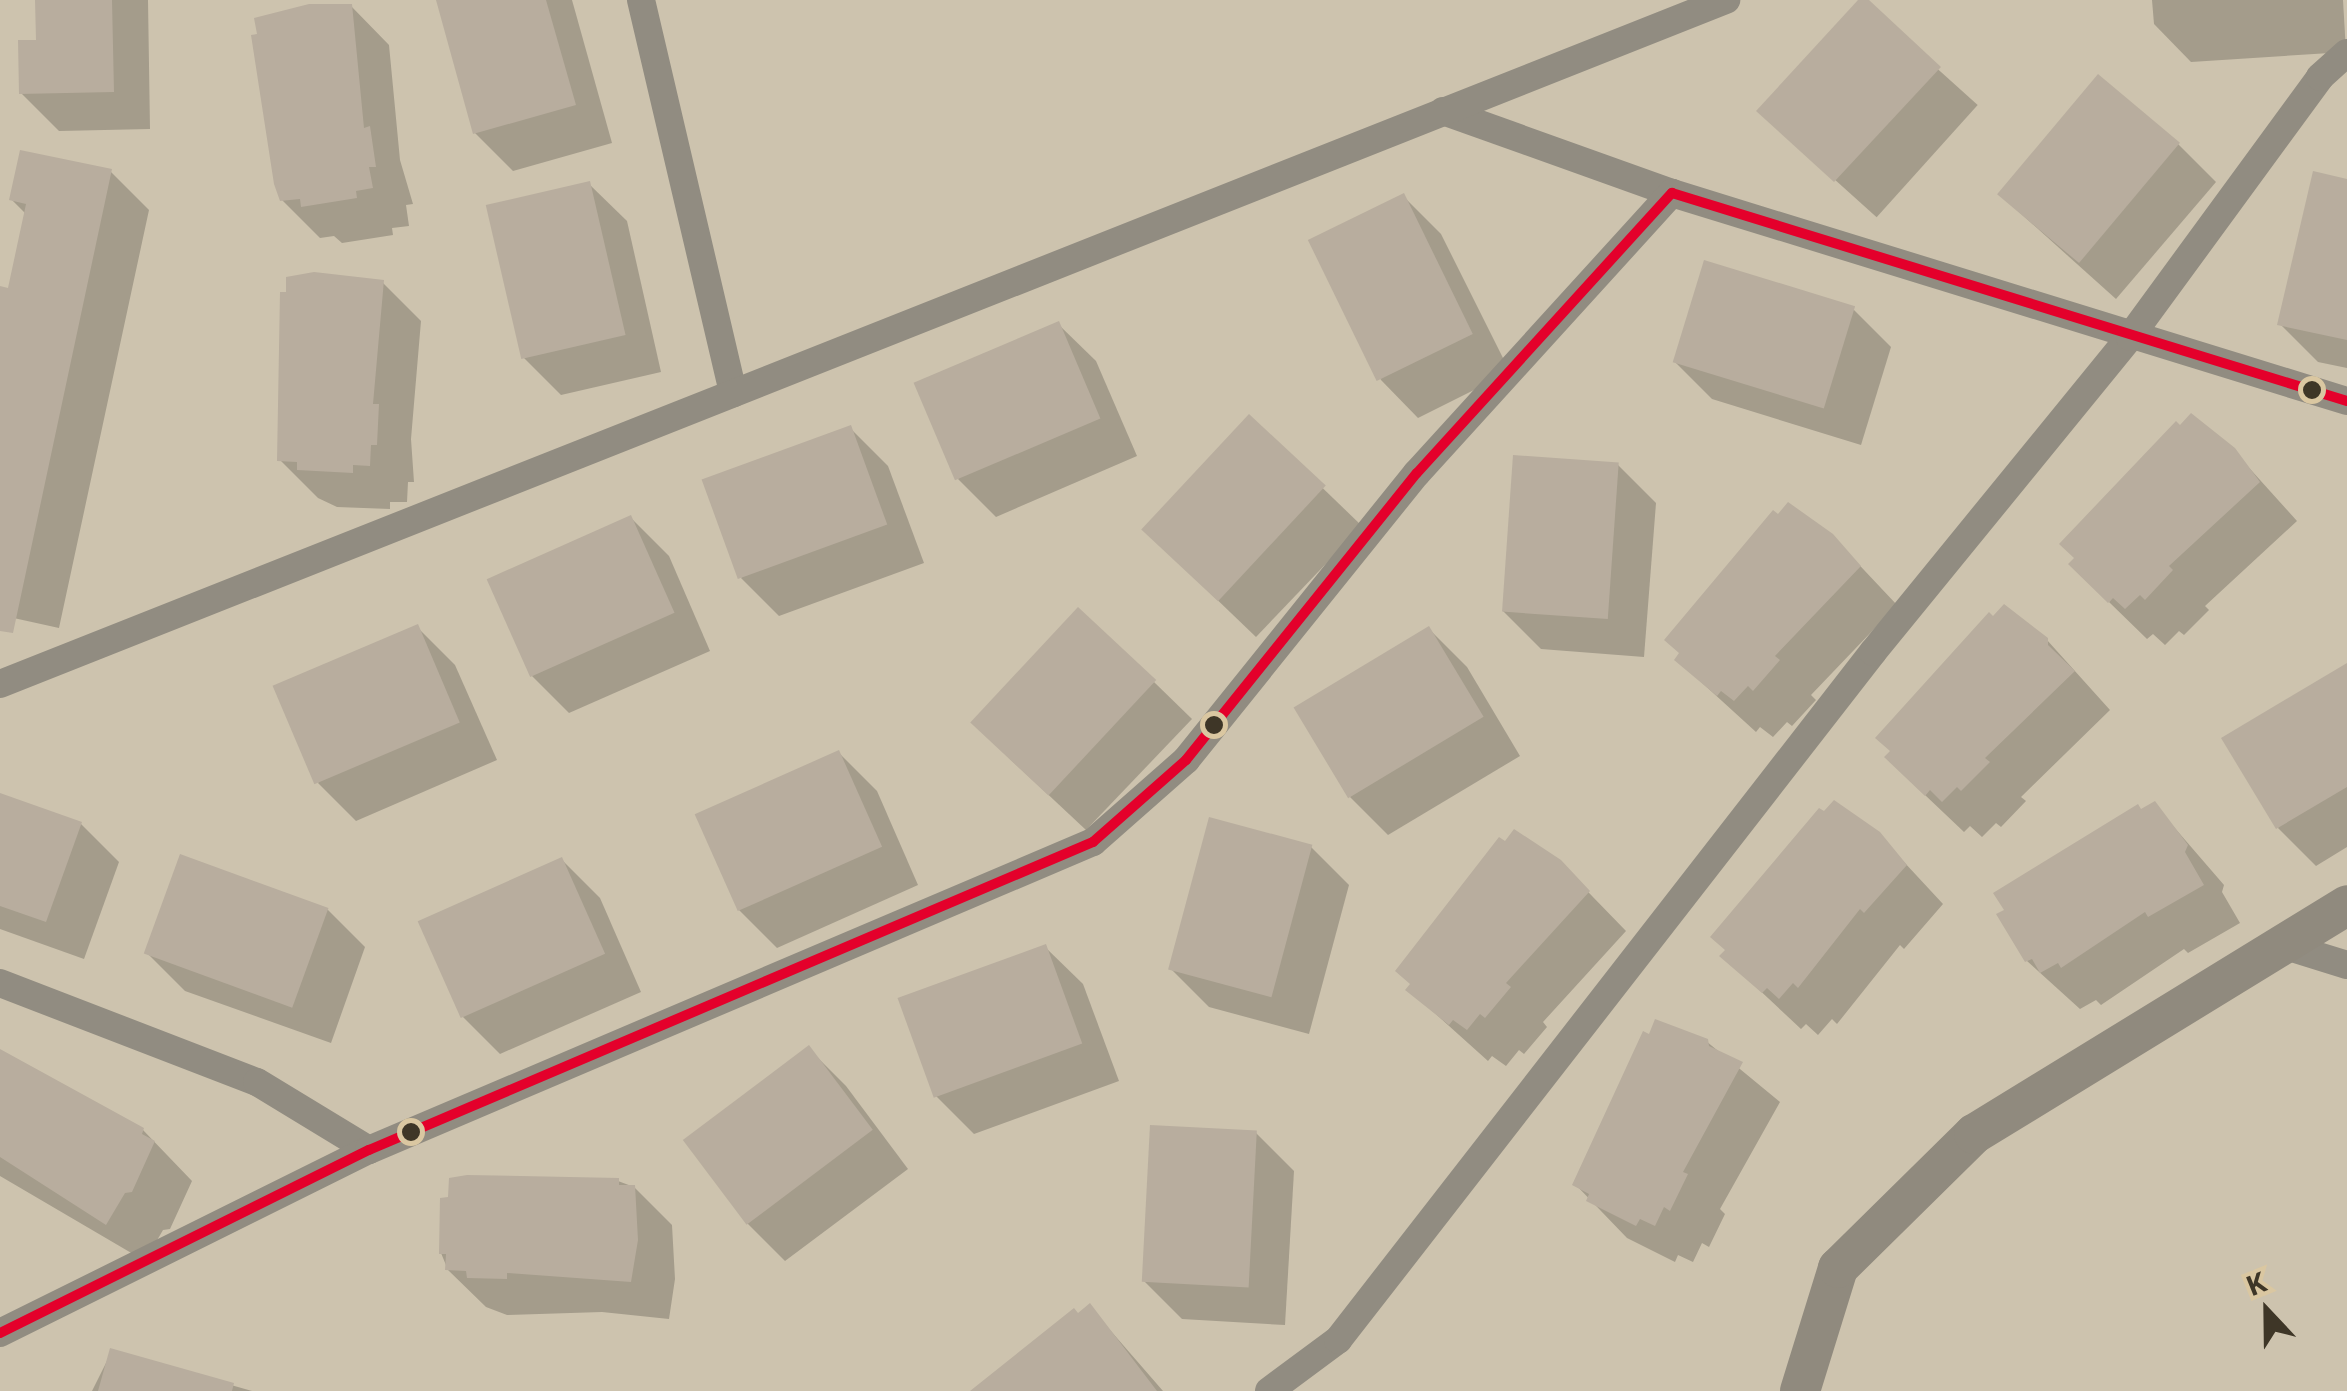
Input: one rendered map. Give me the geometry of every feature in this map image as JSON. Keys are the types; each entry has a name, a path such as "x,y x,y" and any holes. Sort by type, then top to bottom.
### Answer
{"street":[{"path":"641,0 732,393"},
{"path":"0,684 1726,0"},
{"path":"1269,1391 1338,1340 1873,652 2130,336 2320,77 2347,53"},
{"path":"1443,111 1672,193 2347,401"},
{"path":"0,1333 369,1150 1093,842 1186,760 1418,473 1672,193"},
{"path":"1800,1391 1838,1268 1974,1134 2347,906"},
{"path":"2286,946 2347,964"},
{"path":"0,983 257,1082 369,1150"}],"building":[{"path":"35,0 112,0 114,92 19,94 18,40 36,40"},
{"path":"436,0 546,0 576,105 473,134"},
{"path":"1858,0 1869,0 1941,67 1834,182 1756,111"},
{"path":"309,4 352,4 364,128 370,126 376,167 369,167 373,188 356,191 357,198 301,207 300,199 280,201 274,184 251,35 257,34 254,18"},
{"path":"2098,74 2180,143 2079,263 1997,194"},
{"path":"20,150 112,169 13,633 0,631 0,286 8,288 26,204 9,200"},
{"path":"2313,171 2347,179 2347,340 2277,325"},
{"path":"590,181 626,335 521,359 486,205"},
{"path":"1404,193 1473,334 1377,381 1308,240"},
{"path":"1704,260 1855,306 1824,409 1673,362"},
{"path":"314,272 384,280 373,404 379,404 377,445 371,445 370,466 353,465 353,473 297,470 297,462 277,461 280,292 286,292 286,277"},
{"path":"1059,321 1100,419 955,480 914,383"},
{"path":"2191,413 2235,448 2260,482 2169,566 2173,570 2145,600 2140,595 2125,609 2113,598 2108,603 2068,564 2074,558 2059,544 2176,421 2180,425"},
{"path":"1249,414 1326,486 1218,601 1141,530"},
{"path":"851,425 887,525 738,579 702,479"},
{"path":"1513,455 1619,462 1608,619 1502,612"},
{"path":"1788,502 1833,534 1861,566 1775,656 1780,660 1753,691 1748,686 1734,701 1721,691 1717,696 1674,660 1679,653 1664,640 1773,510 1778,514"},
{"path":"631,515 675,613 530,677 487,579"},
{"path":"2004,604 2048,638 2048,645 2075,671 1985,758 1990,762 1961,791 1957,787 1942,802 1930,790 1925,796 1884,757 1890,751 1875,738 1989,612 1993,616"},
{"path":"1078,607 1156,680 1048,796 970,723"},
{"path":"418,624 460,722 314,784 273,686"},
{"path":"1429,626 1484,717 1348,798 1294,707"},
{"path":"2347,663 2347,787 2276,829 2221,738"},
{"path":"839,750 882,847 738,911 695,814"},
{"path":"0,793 82,822 46,922 0,906"},
{"path":"1834,800 1880,832 1907,865 1864,913 1860,909 1798,988 1793,983 1779,999 1767,988 1762,993 1719,956 1725,950 1710,937 1819,808 1824,811"},
{"path":"2155,801 2188,845 2185,852 2204,885 2148,917 2145,912 2061,968 2058,963 2040,973 2032,959 2025,962 1996,914 2004,910 1993,893 2138,804 2141,809"},
{"path":"1209,817 1312,845 1271,997 1168,970"},
{"path":"1514,829 1561,860 1590,891 1506,983 1511,987 1485,1018 1480,1014 1467,1030 1453,1020 1449,1025 1405,990 1410,984 1395,971 1499,837 1505,841"},
{"path":"180,854 328,908 292,1008 144,954"},
{"path":"562,857 605,954 461,1018 418,921"},
{"path":"1046,944 1082,1044 934,1098 898,998"},
{"path":"1655,1019 1708,1039 1709,1046 1743,1062 1683,1172 1688,1174 1670,1211 1664,1207 1655,1226 1640,1219 1636,1226 1586,1201 1589,1194 1572,1185 1643,1031 1649,1034"},
{"path":"809,1045 873,1130 747,1225 683,1140"},
{"path":"0,1049 144,1128 142,1134 155,1141 132,1192 125,1193 106,1225 0,1157"},
{"path":"1150,1125 1257,1131 1249,1287 1142,1282"},
{"path":"449,1178 619,1178 619,1185 635,1185 638,1240 631,1282 507,1273 507,1279 467,1278 466,1271 445,1270 446,1254 439,1254 440,1198 448,1197"},
{"path":"1090,1303 1157,1391 970,1391 1074,1308 1078,1313"},
{"path":"110,1348 234,1383 232,1391 98,1391"}],"transit line":[{"path":"0,1333 369,1150 1093,842 1186,760 1417,473 1672,193 2347,401"}]}
